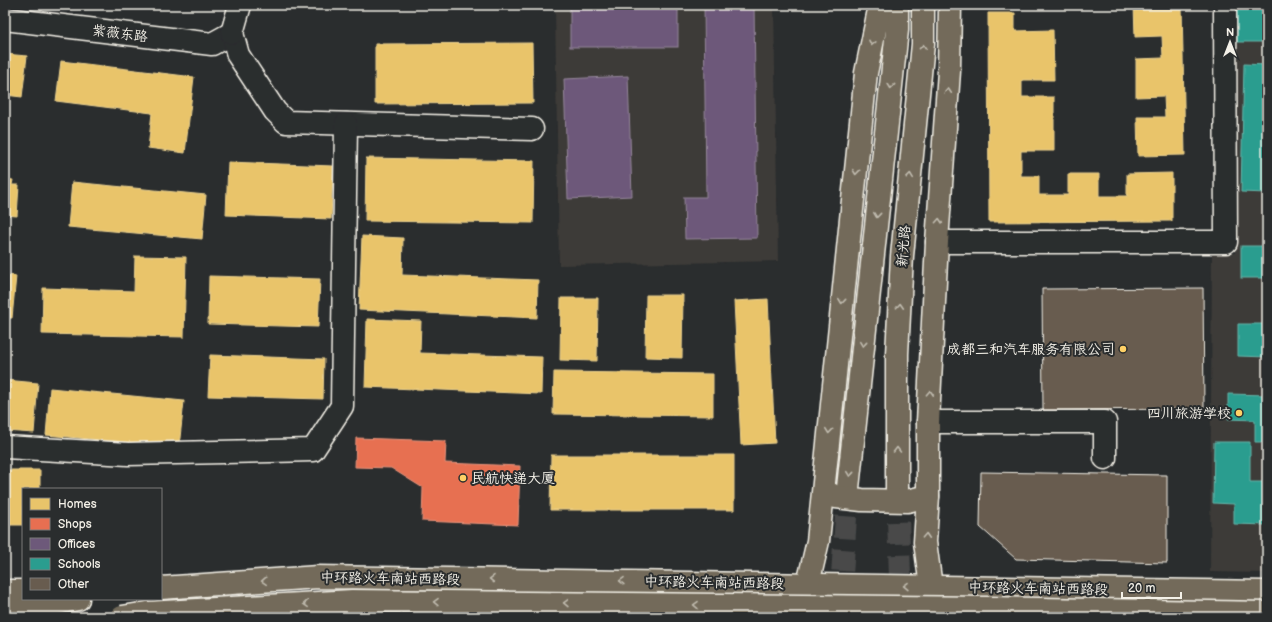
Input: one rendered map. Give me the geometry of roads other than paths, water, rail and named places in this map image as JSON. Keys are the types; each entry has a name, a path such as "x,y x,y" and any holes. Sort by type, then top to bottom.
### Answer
{"main road":[{"path":"808,617 808,584 818,541 866,73 880,5"},
{"path":"848,488 897,30 897,5"},
{"name":"新光路","path":"897,489 898,354 902,264 923,44 923,5"},
{"path":"932,617 931,587 925,542 928,496 928,422 949,71 950,5"},
{"path":"823,489 836,497 862,500 907,501 928,496"},
{"name":"中环路火车南站西路段","path":"162,588 318,577 1267,592"},
{"path":"5,591 22,591"},
{"path":"5,612 72,600"},
{"path":"122,617 147,613 352,601 996,608 1267,613"}],"street":[{"path":"240,5 232,33 238,55 275,111 286,122 532,129"},
{"path":"938,242 1226,242 1225,5"},
{"name":"紫薇东路","path":"5,19 212,44 232,33"},
{"path":"5,447 128,454 313,450 342,406 346,124"},
{"path":"928,422 1104,422 1104,458"}],"tunnel":[{"path":"840,604 848,488"},
{"path":"897,489 901,606"}],"place":[{"name":"成都三和汽车服务有限公司","path":"1123,349"},
{"name":"四川旅游学校","path":"1239,413"},
{"name":"民航快递大厦","path":"463,478"}]}
